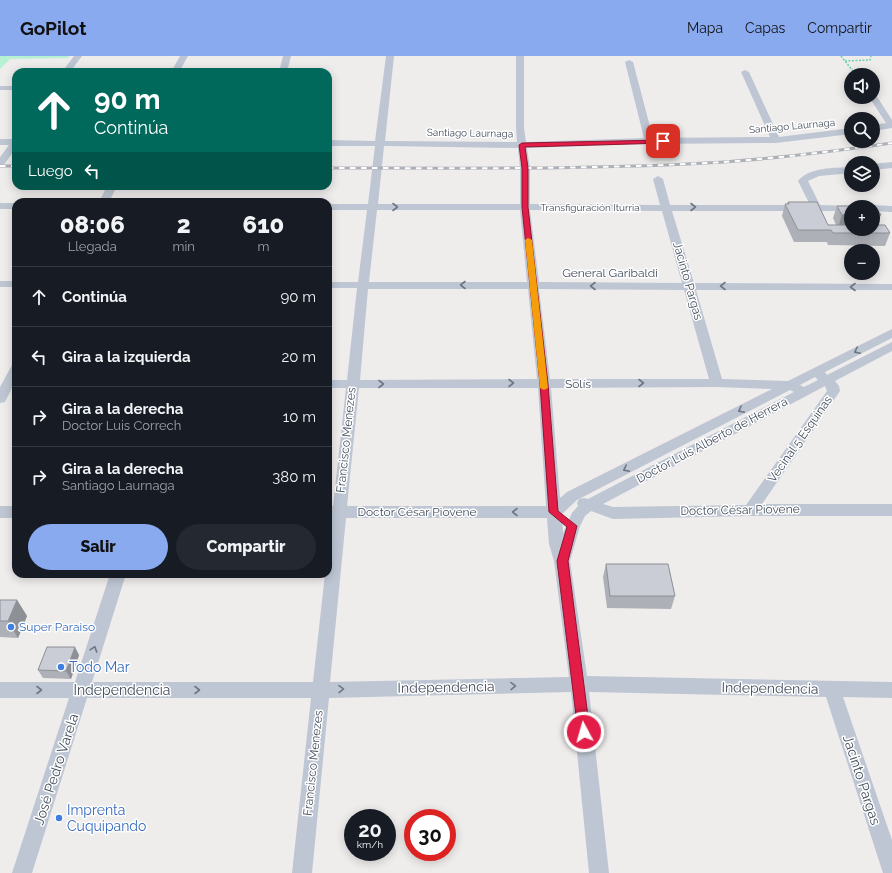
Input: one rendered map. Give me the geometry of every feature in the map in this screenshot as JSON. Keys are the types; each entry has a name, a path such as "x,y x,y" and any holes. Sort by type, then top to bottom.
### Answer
{"street":[{"path":"69,68 78,56"},
{"path":"177,68 184,56"},
{"path":"283,68 287,56"},
{"name":"Francisco Menezes","path":"332,527 353,384 371,207 390,56"},
{"path":"520,56 520,128 525,168 525,207 544,384 554,512 579,684 599,873"},
{"path":"629,62 649,141"},
{"path":"745,72 776,140"},
{"path":"0,88 12,88"},
{"path":"878,104 892,125 880,127"},
{"name":"Santiago Laurnaga","path":"332,143 522,145 649,141 776,140 844,132"},
{"path":"0,142 12,142"},
{"path":"0,164 12,148"},
{"path":"880,166 892,165"},
{"path":"817,208 804,185 803,181 805,178 815,174 844,171"},
{"name":"Jacinto Pargas","path":"658,179 717,383"},
{"path":"0,206 12,206"},
{"name":"Transfiguración Iturria","path":"332,207 844,208"},
{"path":"880,208 892,209"},
{"path":"0,284 12,284"},
{"name":"General Garibaldi","path":"332,285 892,287"},
{"name":"Doctor Luis Alberto de Herrera","path":"562,561 573,526 579,513 589,505 803,392 821,376 892,333"},
{"name":"Doctor Luis Alberto de Herrera","path":"554,512 572,496 791,385 821,376 892,346"},
{"name":"Vecinal 5 Esquinas","path":"750,510 834,391 833,386 821,376"},
{"path":"0,399 8,383"},
{"name":"Solís","path":"332,384 717,383 791,385 803,392"},
{"name":"Doctor César Piovene","path":"572,496 589,505 613,513 750,510 892,510"},
{"path":"0,512 12,512"},
{"name":"Doctor César Piovene","path":"333,512 554,512"},
{"path":"554,512 573,526"},
{"name":"José Pedro Varela","path":"22,873 117,578"},
{"name":"Francisco Menezes","path":"302,873 321,690 329,578"},
{"name":"Independencia","path":"0,690 321,690 579,684 892,690"},
{"name":"Jacinto Pargas","path":"832,689 892,870"}],"path":[{"path":"841,56 850,68"},
{"path":"845,61 870,60 870,56"}],"green space":[{"path":"0,56 69,56 68,58 10,59 0,69"}],"building":[{"path":"788,202 817,202 828,225 844,225 844,233 833,233 831,230 798,230 785,204 789,204"},
{"path":"837,206 844,206 844,215 842,215"},
{"path":"880,225 885,225 890,233 880,233"},
{"path":"606,564 668,564 675,596 610,596"},
{"path":"0,600 17,600 8,621 0,621"},
{"path":"47,647 75,647 66,671 38,670"}],"railway":[{"path":"332,168 526,168 674,165 766,158 892,143"},
{"path":"0,166 12,166"}],"slow traffic":[{"path":"528,240 544,388"}],"place":[{"name":"Super Paraiso","path":"11,627"},
{"name":"Todo Mar","path":"61,667"},
{"name":"Imprenta Cuquipando","path":"59,818"}],"route":[{"path":"584,732 562,561 573,526 554,512 544,384 525,207 525,168 522,145 663,141"}]}
